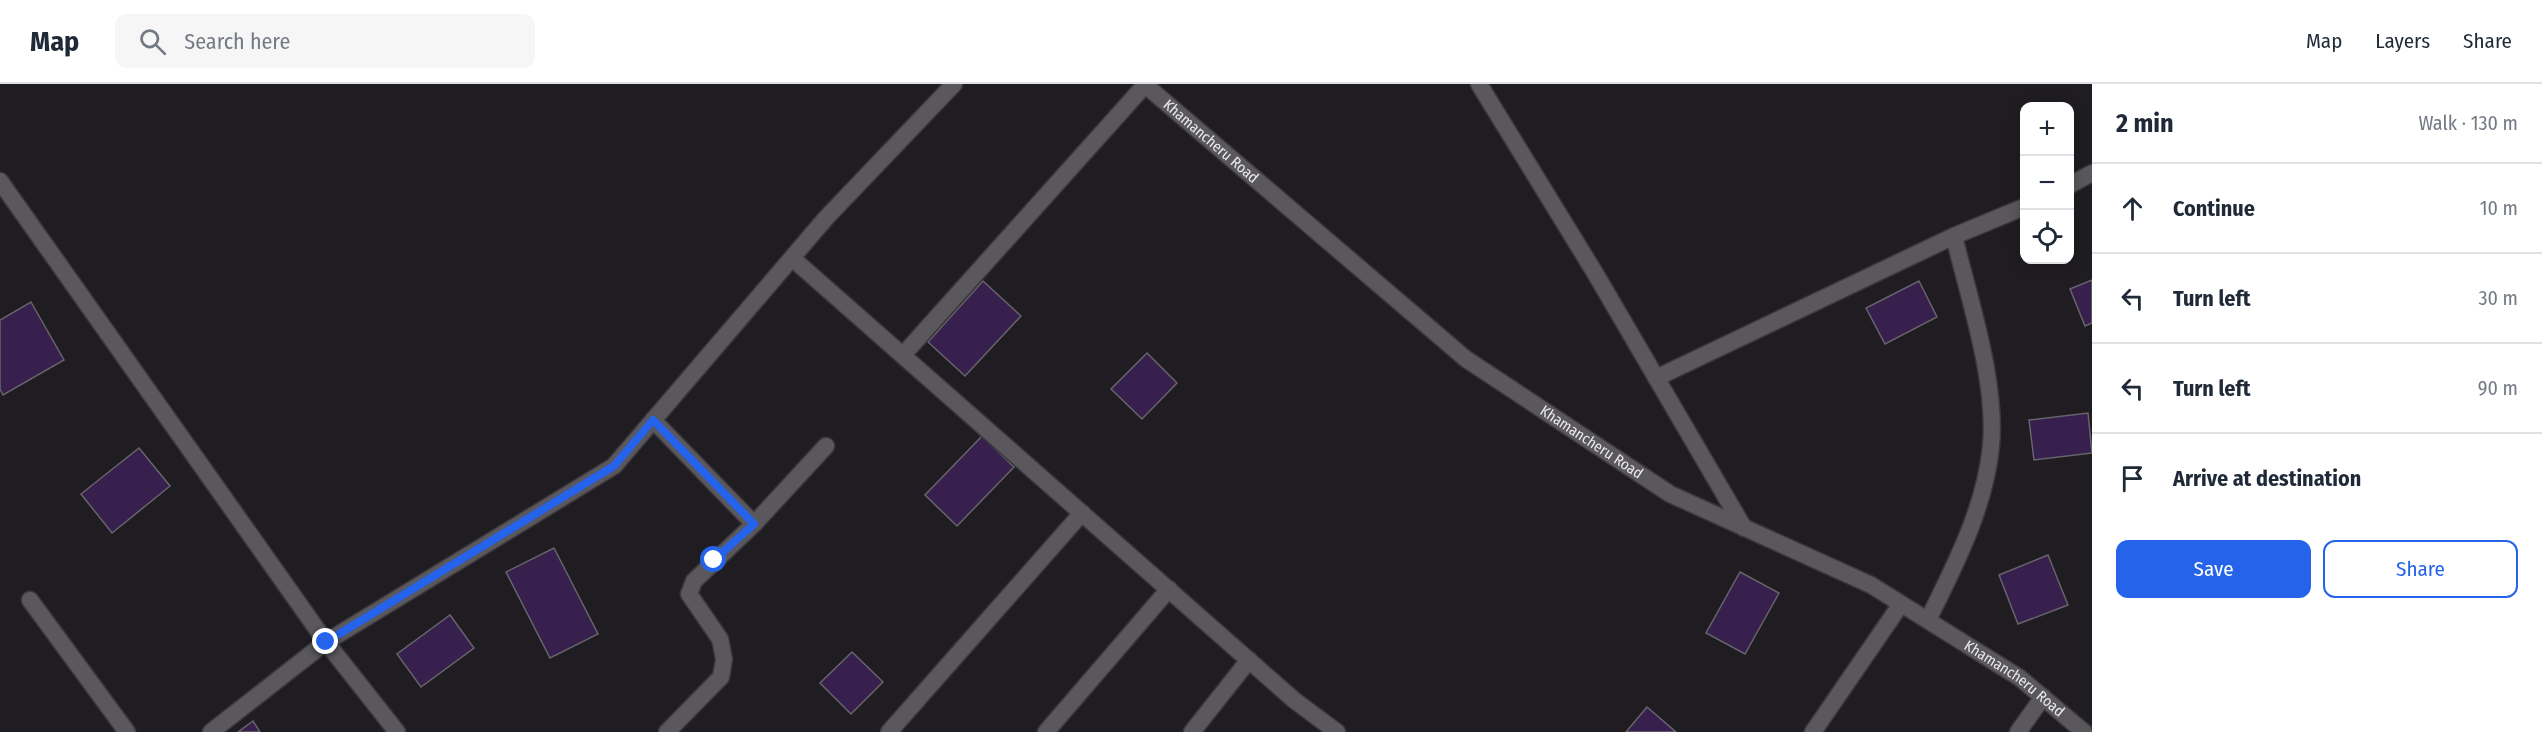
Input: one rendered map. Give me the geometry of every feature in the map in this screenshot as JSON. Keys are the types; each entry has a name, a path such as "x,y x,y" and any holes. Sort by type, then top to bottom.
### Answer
{"street":[{"path":"211,732 326,642 614,466 826,218 954,84"},
{"path":"903,355 1144,84"},
{"name":"Khamancheru Road","path":"1144,84 1466,358 1670,494 1871,585 2020,678 2084,732"},
{"path":"1479,84 1744,528"},
{"path":"2074,183 2092,173"},
{"path":"0,181 326,642 397,732"},
{"path":"1656,378 1954,236 2020,209"},
{"path":"1928,621 1962,550 1982,491 1991,445 1989,395 1981,348 1954,236"},
{"path":"792,258 1294,700 1336,732"},
{"path":"653,420 754,524"},
{"path":"667,732 721,678 724,659 720,639 689,594 694,581 754,524 826,446"},
{"path":"889,732 1082,513"},
{"path":"1046,732 1169,590"},
{"path":"30,600 127,732"},
{"path":"1813,732 1901,604"},
{"path":"1192,732 1249,660"},
{"path":"2018,732 2043,697"}],"building":[{"path":"2092,280 2092,323 2085,326 2070,289"},
{"path":"983,281 1021,316 965,376 928,342"},
{"path":"1919,281 1937,317 1885,344 1866,308"},
{"path":"31,302 64,360 3,395 0,389 0,320"},
{"path":"1147,353 1177,383 1142,419 1111,389"},
{"path":"2088,413 2092,453 2034,460 2029,420"},
{"path":"982,436 1014,467 957,526 925,495"},
{"path":"139,448 170,486 112,533 81,494"},
{"path":"554,548 598,634 550,658 506,572"},
{"path":"2048,555 2068,605 2018,624 1999,575"},
{"path":"1740,572 1779,593 1745,654 1706,633"},
{"path":"450,615 474,648 421,687 397,654"},
{"path":"852,652 883,682 851,714 820,683"},
{"path":"1647,707 1676,732 1626,732"},
{"path":"253,721 260,732 238,732"}],"route":[{"path":"326,642 614,466 653,420 754,524 714,560"}]}
